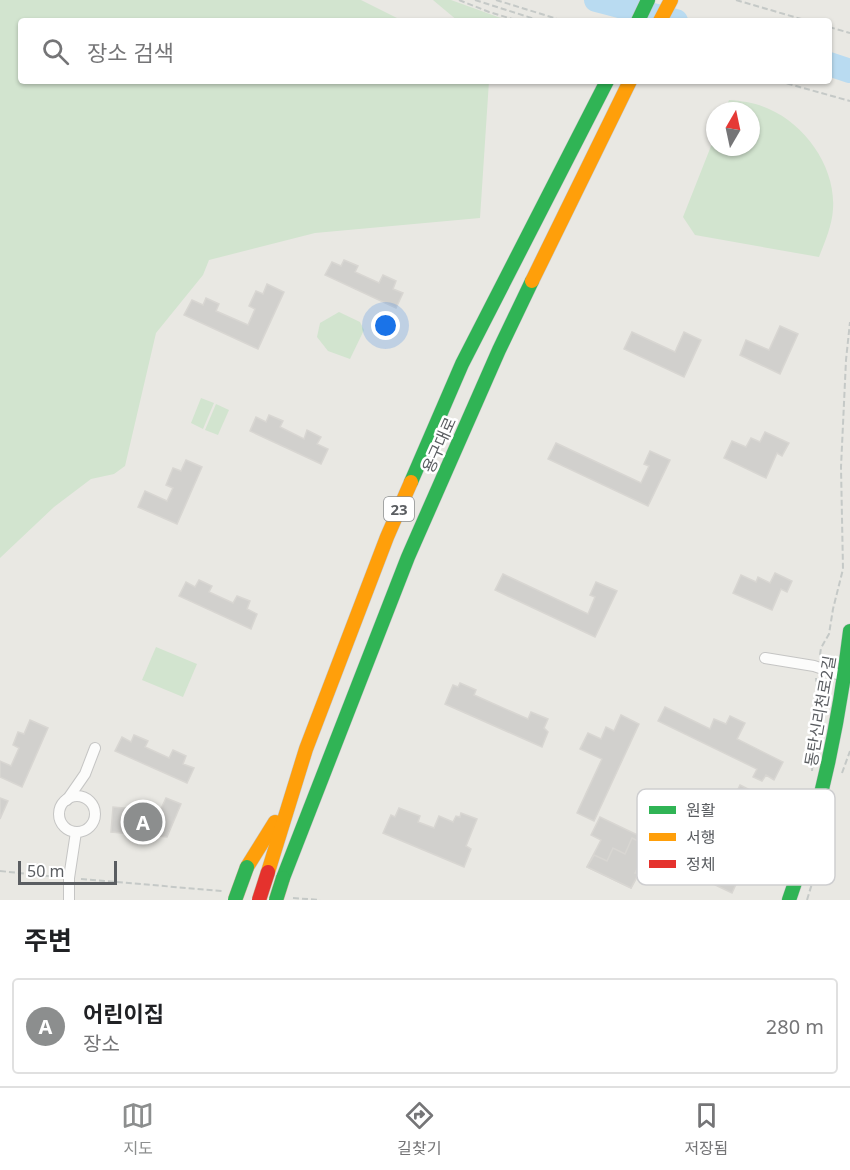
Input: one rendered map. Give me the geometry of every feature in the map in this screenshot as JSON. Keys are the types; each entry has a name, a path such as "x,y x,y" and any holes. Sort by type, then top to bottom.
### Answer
{"main road":[{"path":"639,18 648,0"},
{"path":"662,18 671,0"},
{"name":"용구대로","path":"259,900 306,749 387,537 462,364 606,84"},
{"name":"용구대로","path":"283,899 309,808 408,557 499,350 629,84"},
{"name":"동탄신리천로2길","path":"822,789 847,677 850,632"},
{"path":"231,896 290,799"},
{"name":"동탄신리천로2길","path":"789,900 794,885"}],"street":[{"path":"765,658 814,666 847,677"},
{"path":"85,774 84,789 95,810 94,821 87,830 76,832 65,827 61,822 60,810 85,774 95,748"},
{"path":"66,800 78,796 89,800"},
{"path":"69,900 69,878 76,832"}],"path":[{"path":"459,0 509,18"},
{"path":"475,0 532,18"},
{"path":"496,0 554,18"},
{"path":"736,0 798,18"},
{"path":"832,28 850,33"},
{"path":"789,84 850,101"},
{"path":"821,648 830,634 833,609 843,569 841,467 850,322"},
{"path":"812,779 813,746 819,705 816,683"},
{"path":"0,871 231,896"},
{"path":"283,899 320,900"}],"green space":[{"path":"0,0 361,0 397,18 18,18 18,84 489,84 480,218 315,233 209,260 203,275 156,333 125,466 114,474 91,479 54,507 0,558"},
{"path":"433,0 451,0 501,18 454,18"},
{"path":"760,105 782,116 806,137 824,164 833,194 831,221 819,257 695,235 683,217 707,156 760,156"},
{"path":"339,312 360,322 364,330 350,359 328,351 317,337 320,323"},
{"path":"201,398 214,403 203,429 191,423"},
{"path":"216,404 229,410 218,435 205,430"},
{"path":"156,647 197,664 183,697 142,680"}],"building":[{"path":"344,260 358,266 355,272 379,283 383,275 396,281 393,289 403,293 396,308 325,275 332,262 341,266"},
{"path":"267,284 284,292 258,349 184,315 192,300 203,305 206,298 219,304 216,311 248,325 255,309 249,306 256,291 263,294"},
{"path":"780,326 798,334 780,374 740,355 746,340 769,350"},
{"path":"632,332 675,352 684,332 701,340 684,377 624,349"},
{"path":"269,415 283,421 280,427 304,439 307,430 321,437 317,444 328,449 321,464 250,431 256,417 266,422"},
{"path":"765,432 789,443 782,456 777,453 766,478 724,458 732,441 746,447 751,438 760,442"},
{"path":"556,443 641,483 649,466 644,464 650,451 670,460 648,506 548,459"},
{"path":"186,460 202,467 177,524 138,507 145,491 167,501 173,488 166,485 173,468 181,471"},
{"path":"775,573 792,581 787,592 781,589 772,610 733,593 741,575 756,582 758,577 770,583"},
{"path":"503,574 588,614 595,597 590,595 596,582 617,591 595,637 495,590"},
{"path":"199,580 212,586 209,592 233,603 237,596 250,601 247,609 257,614 251,629 179,596 186,582 195,587"},
{"path":"460,683 476,690 474,695 528,719 531,712 548,719 544,728 548,732 542,747 445,704 453,685 458,687"},
{"path":"665,707 710,729 714,719 726,724 730,716 745,723 737,739 783,762 774,780 766,775 762,781 753,777 757,769 658,721"},
{"path":"621,715 639,724 594,821 577,813 602,759 580,749 588,733 601,739 606,727 614,731"},
{"path":"30,720 48,728 22,787 0,777 0,761 11,766 19,748 13,745 18,732 24,734"},
{"path":"134,735 148,741 145,747 169,758 173,750 186,756 183,764 194,768 187,783 115,751 122,737 131,742"},
{"path":"0,798 8,801 0,819"},
{"path":"166,798 181,804 167,837 111,832 113,807 160,811"},
{"path":"399,808 420,816 418,822 434,828 439,816 453,822 456,816 460,817 461,813 477,819 466,846 471,849 464,867 383,833 391,815 395,817"},
{"path":"600,817 637,835 637,877 631,888 587,867 601,840 591,835"},
{"path":"632,838 637,840 635,873 637,877 631,888 587,867 594,855 607,861 613,848 625,854"},
{"path":"715,885 736,885 732,893"}],"waterway":[{"path":"596,0 665,18"},
{"path":"832,65 850,71"}],"traffic: fast":[{"path":"639,18 648,0"},
{"path":"411,482 462,364 605,84"},
{"path":"283,878 408,557 499,350 532,281"},
{"path":"822,789 834,733 850,631"},
{"path":"235,900 247,867"},
{"path":"276,900 283,878"},
{"path":"789,900 794,885"}],"traffic: slow":[{"path":"662,18 671,0"},
{"path":"532,281 629,84"},
{"path":"268,872 306,749 387,537 411,482"},
{"path":"247,867 275,822"}],"traffic: jam":[{"path":"259,900 268,872"}],"place":[{"name":"어린이집","path":"143,822"}]}
